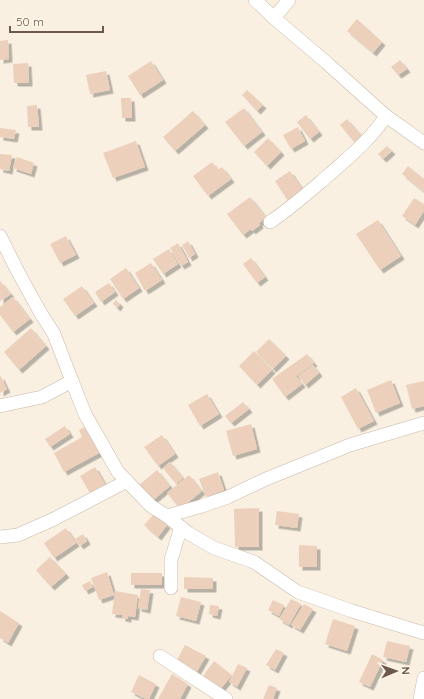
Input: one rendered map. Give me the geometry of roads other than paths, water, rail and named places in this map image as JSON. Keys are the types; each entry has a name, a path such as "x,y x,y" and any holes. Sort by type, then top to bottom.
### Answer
{"street":[{"path":"255,0 386,116 424,143"},
{"path":"274,18 289,0"},
{"path":"270,222 291,208 359,149 379,127 386,116"},
{"path":"0,236 34,302 54,334 89,420 118,472 151,506 167,516 198,540 214,548 254,562 298,592 352,611 424,633"},
{"path":"0,406 42,397 72,381"},
{"path":"167,516 228,497 266,479 350,445 424,423"},
{"path":"0,537 18,535 127,481"},
{"path":"171,588 171,560 181,527"},
{"path":"160,656 226,699"},
{"path":"420,699 424,678"}]}
